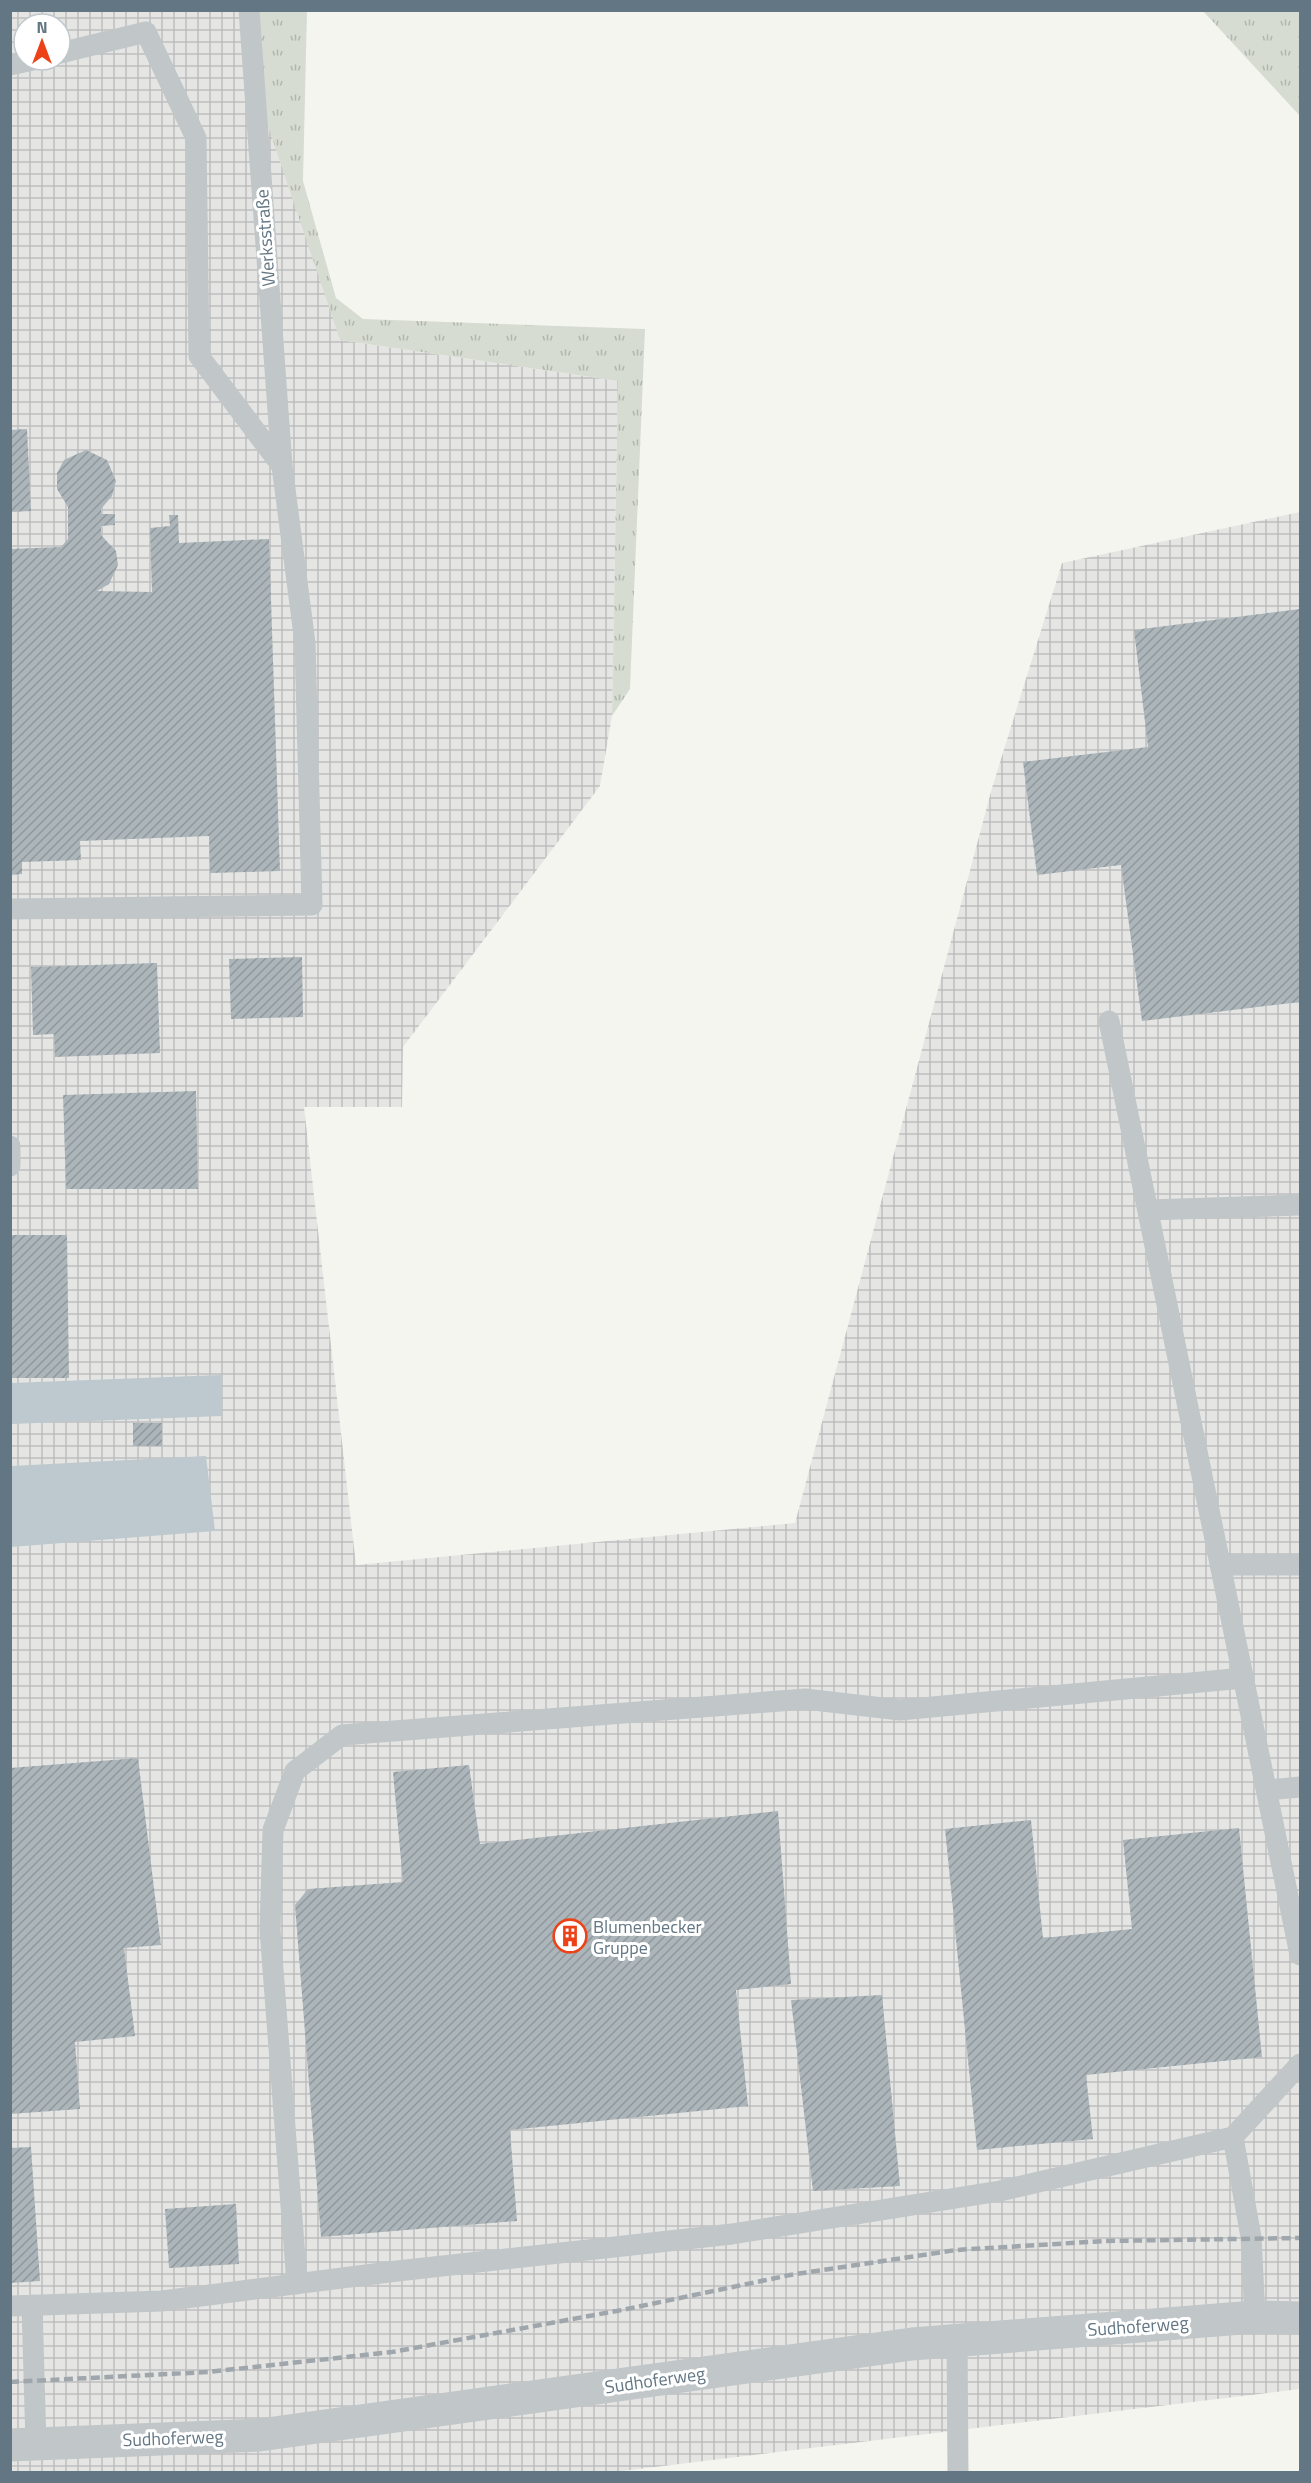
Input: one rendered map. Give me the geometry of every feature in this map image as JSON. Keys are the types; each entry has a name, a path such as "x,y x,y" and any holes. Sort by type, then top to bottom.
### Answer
{"street":[{"name":"Sudhoferweg","path":"23,2444 260,2435 957,2339 1255,2317 1300,2318"}],"lane":[{"name":"Werksstraße","path":"10,909 312,905 305,643 282,466 249,10"},
{"path":"72,50 146,32 196,138 199,356 282,466"},
{"path":"1109,1021 1300,1955"},
{"path":"10,1146 10,1166"},
{"path":"1148,1210 1300,1205"},
{"path":"1220,1565 1300,1565"},
{"path":"297,2284 270,1930 273,1830 295,1771 342,1735 805,1699 900,1710 1244,1678"},
{"path":"1267,1790 1300,1787"},
{"path":"10,2306 162,2301 776,2228 1000,2191 1233,2137 1300,2064"},
{"path":"1233,2137 1251,2237 1255,2317"},
{"path":"23,2444 32,2305"},
{"path":"957,2339 958,2472"}],"shaded area":[{"path":"11,11 259,11 340,340 618,381 612,716 600,786 403,1047 402,1107 304,1107 356,1565 795,1523 992,788 1062,563 1300,512 1300,2389 614,2472 11,2472"},
{"path":"221,1375 222,1416 11,1424 11,1383"},
{"path":"206,1456 215,1531 11,1547 11,1466"}],"green space":[{"path":"259,11 307,11 303,181 336,298 363,319 645,329 630,689 612,716 618,381 340,340 262,108"},
{"path":"1203,11 1300,11 1300,116"}],"building":[{"path":"27,429 31,511 10,512 10,430"},
{"path":"86,450 107,460 116,481 112,496 101,509 101,514 115,514 115,525 101,526 101,535 116,551 118,565 109,584 97,591 152,592 150,528 170,526 169,515 178,515 179,543 269,539 280,871 210,873 209,836 80,841 81,860 22,862 22,874 10,875 10,549 61,547 68,539 68,507 57,489 57,473 64,460"},
{"path":"1300,609 1300,1002 1142,1021 1121,865 1037,875 1023,762 1148,747 1134,630"},
{"path":"302,957 303,1017 231,1019 229,959"},
{"path":"157,963 160,1053 55,1057 54,1034 33,1035 31,967"},
{"path":"196,1091 198,1189 66,1189 63,1095"},
{"path":"10,1235 67,1235 69,1378 10,1378"},
{"path":"133,1423 162,1423 162,1446 133,1446"},
{"path":"138,1758 161,1945 124,1948 135,2036 75,2042 80,2109 10,2114 10,1768"},
{"name":"Blumenbecker Gruppe","path":"469,1765 480,1844 778,1811 791,1984 736,1990 748,2106 510,2130 517,2221 321,2237 295,1905 308,1889 403,1882 393,1772"},
{"path":"1031,1820 1043,1938 1132,1929 1123,1840 1239,1828 1262,2057 1086,2075 1093,2139 977,2150 945,1829"},
{"path":"882,1995 900,2186 813,2191 791,2000"},
{"path":"31,2147 40,2281 10,2283 10,2148"},
{"path":"236,2204 239,2264 169,2268 165,2209"}],"railway":[{"path":"10,2382 208,2372 392,2352 622,2310 790,2275 956,2250 1105,2241 1300,2238"}],"place":[{"name":"Blumenbecker Gruppe","path":"570,1936"}]}
